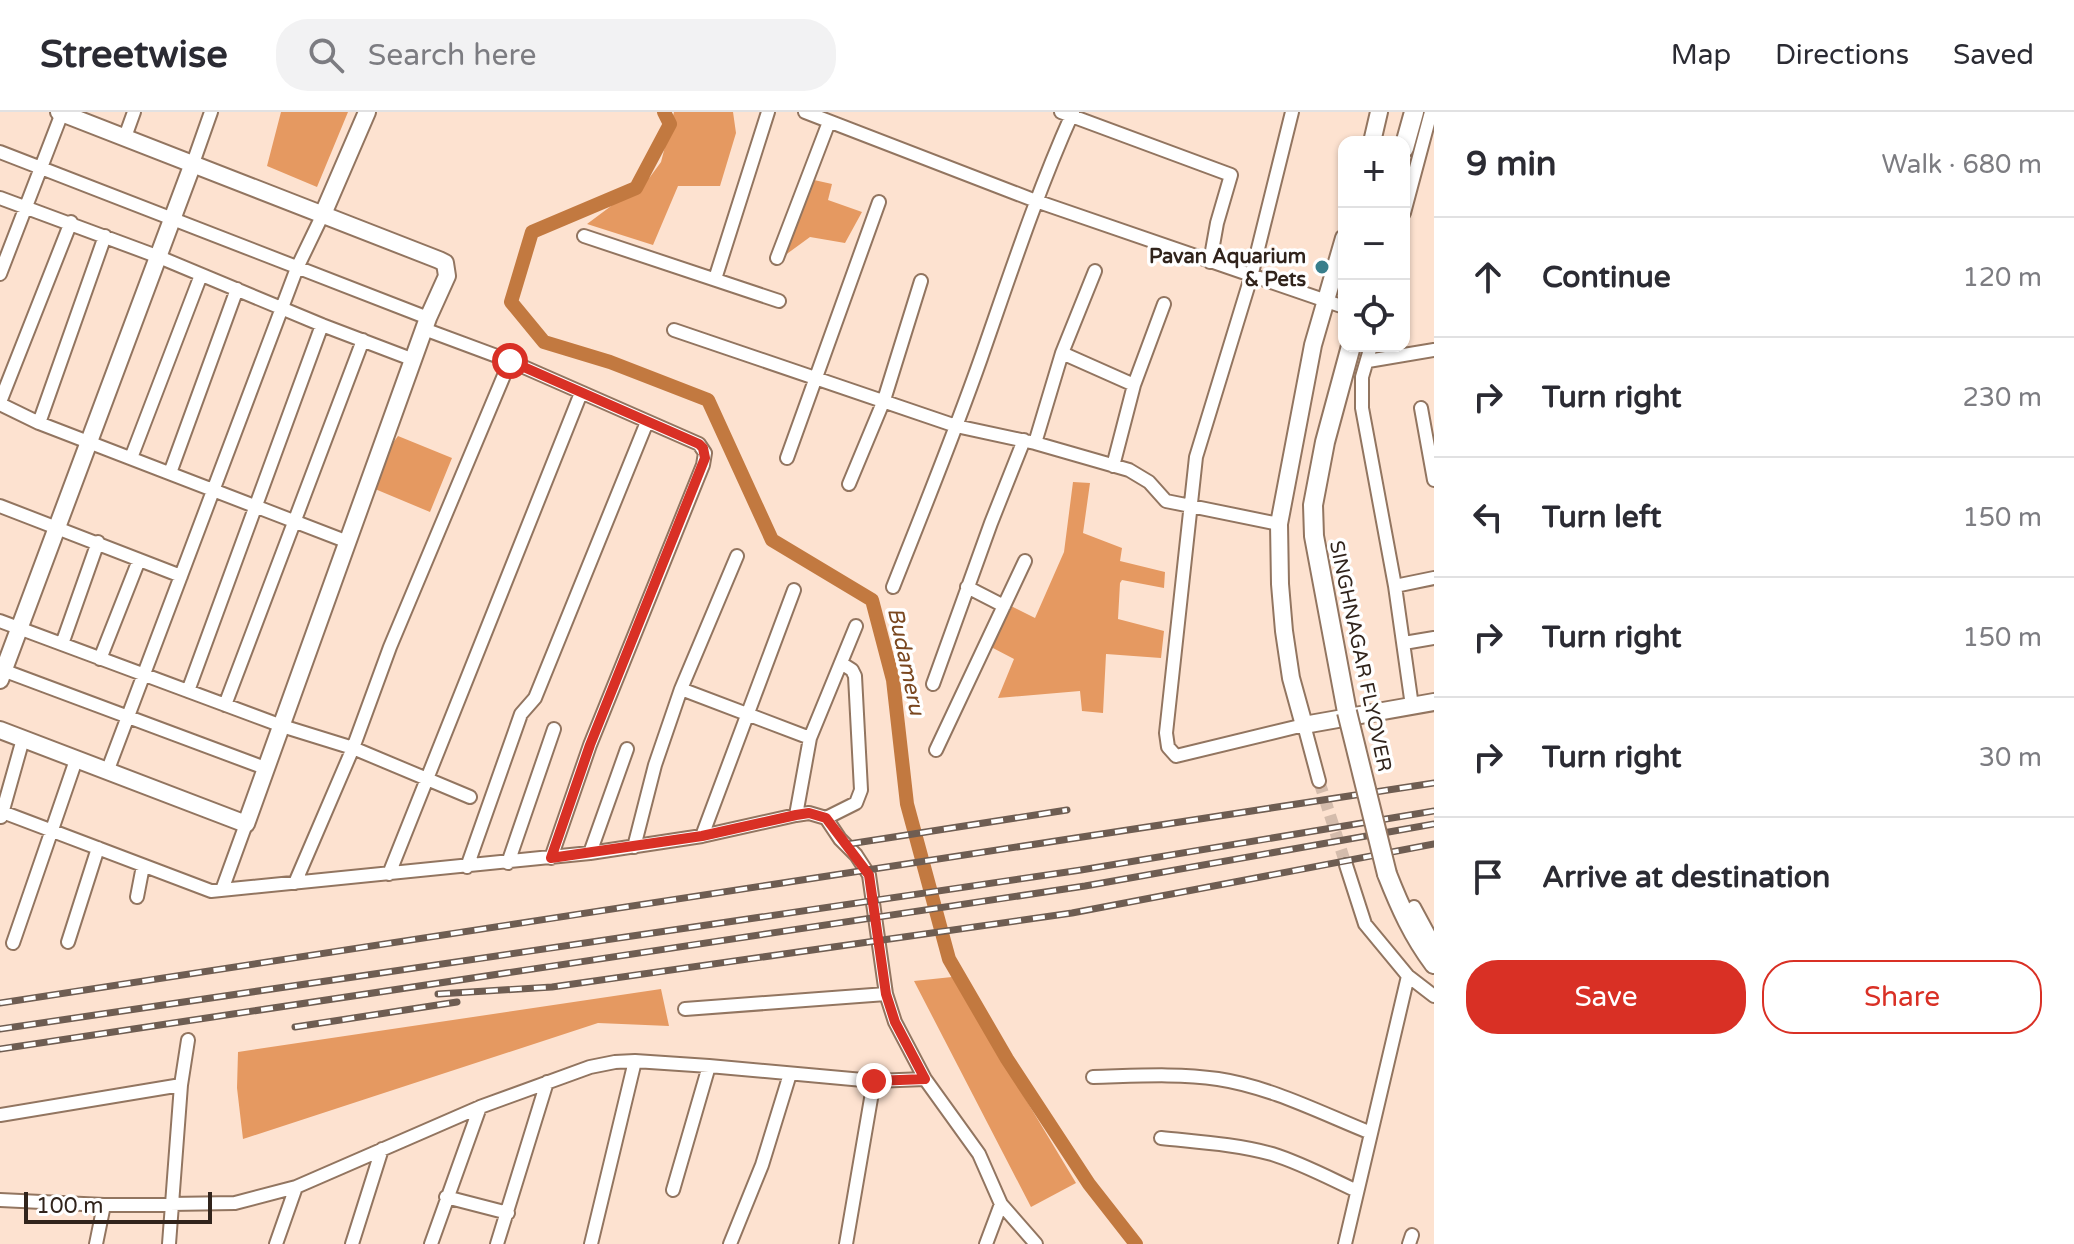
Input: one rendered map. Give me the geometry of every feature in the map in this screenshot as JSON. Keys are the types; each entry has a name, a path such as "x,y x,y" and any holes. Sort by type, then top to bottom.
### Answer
{"main road":[{"path":"1407,136 1414,112"},
{"name":"SINGHNAGAR FLYOVER","path":"1349,352 1313,505 1314,536 1347,712 1387,874 1402,913 1434,964"}],"street":[{"path":"125,137 134,112"},
{"path":"211,112 1,673 265,768"},
{"path":"107,772 297,268 367,112"},
{"path":"715,279 768,112"},
{"path":"1292,112 1251,277 1196,457 1166,733 1168,747 1176,756 1187,755 1304,725 1434,702"},
{"path":"1373,136 1379,112"},
{"path":"1405,208 1431,112"},
{"path":"0,274 60,113 445,263 447,276 426,324 222,890"},
{"path":"812,113 1036,201 1338,305"},
{"path":"893,587 956,426 1069,113 1231,175 1210,262"},
{"path":"777,258 829,122"},
{"path":"0,152 297,268 703,448 705,458 590,745 551,858"},
{"path":"0,198 71,222 414,360"},
{"path":"787,458 879,202"},
{"path":"71,222 0,403 39,423 348,542"},
{"path":"39,423 105,236"},
{"path":"584,236 779,301"},
{"path":"1319,781 1291,678 1280,584 1279,524 1307,371 1338,259"},
{"path":"933,684 967,587 1030,442 1095,271"},
{"path":"131,458 201,275"},
{"path":"849,484 884,400 921,281"},
{"path":"170,473 237,289"},
{"path":"1113,466 1134,385 1164,304"},
{"path":"188,691 322,325"},
{"path":"674,330 956,426 1030,442 1140,475 1166,501 1279,524"},
{"path":"225,705 363,340"},
{"path":"1368,361 1434,350"},
{"path":"1370,352 1362,377 1362,408 1395,586 1412,706"},
{"path":"1062,353 1134,385"},
{"path":"295,883 510,361"},
{"path":"389,874 581,393"},
{"path":"1421,408 1434,477"},
{"path":"467,867 521,714 535,698 647,422"},
{"path":"2,511 98,542 181,576"},
{"path":"62,644 98,542"},
{"path":"634,847 655,765 681,689 737,556"},
{"path":"100,659 139,560"},
{"path":"936,750 1025,561"},
{"path":"1395,586 1434,578"},
{"path":"967,587 1004,606"},
{"path":"702,836 794,590"},
{"path":"0,621 282,726 353,748 470,797"},
{"path":"796,815 810,738 856,626"},
{"path":"1404,643 1434,638"},
{"path":"826,818 856,803 861,790 855,676 841,663"},
{"path":"681,689 810,738"},
{"path":"508,863 554,729"},
{"path":"0,730 246,824"},
{"path":"23,739 1,814 53,829 211,891 551,858 702,836 809,813 826,818 869,875 886,994 895,1022 925,1079 979,1154 1001,1204 1036,1244"},
{"path":"590,853 627,749"},
{"path":"13,943 76,760"},
{"path":"68,942 98,848"},
{"path":"1346,865 1365,924 1408,976 1434,996"},
{"path":"137,897 143,866"},
{"path":"1414,907 1434,944"},
{"path":"1422,988 1434,971"},
{"path":"1345,1244 1408,976"},
{"path":"685,1009 886,994"},
{"path":"169,1244 181,1085 188,1040"},
{"path":"0,1200 104,1205 235,1203 296,1187 480,1107 602,1064 635,1061 874,1081 925,1079"},
{"path":"591,1244 635,1061"},
{"path":"673,1190 709,1066"},
{"path":"730,1244 762,1165 790,1074"},
{"path":"1093,1077 1188,1076 1219,1079 1252,1087 1371,1133"},
{"path":"846,1244 874,1081"},
{"path":"497,1244 547,1082"},
{"path":"0,1115 181,1085"},
{"path":"431,1244 480,1107"},
{"path":"1161,1138 1272,1154 1301,1164 1357,1191"},
{"path":"352,1244 382,1149"},
{"path":"276,1244 296,1187"},
{"path":"446,1197 508,1213"},
{"path":"986,1244 1001,1204"},
{"path":"96,1244 104,1205"}],"shaded area":[{"path":"281,112 348,112 317,187 267,166"},
{"path":"674,112 733,112 736,133 720,186 678,186 653,245 587,224 650,177 661,162"},
{"path":"814,180 832,184 828,200 862,212 845,243 810,237 784,256"},
{"path":"398,436 452,458 430,512 375,489 389,448"},
{"path":"1073,482 1090,483 1083,533 1122,548 1120,561 1165,572 1164,588 1122,580 1120,583 1118,619 1164,631 1161,658 1106,654 1103,713 1082,711 1080,691 998,698 1014,659 991,647 1009,605 1035,618 1064,552"},
{"path":"952,977 1076,1183 1031,1207 914,981"},
{"path":"661,989 669,1026 598,1023 243,1139 237,1088 238,1052"}],"waterway":[{"name":"Budameru","path":"664,112 670,124 636,188 532,232 511,302 544,342 610,362 708,400 772,540 872,600 893,680 907,804 949,959 1007,1059 1089,1184 1136,1244"}],"tunnel":[{"path":"1319,781 1346,865"}],"railway":[{"path":"0,1003 1434,783"},
{"path":"849,844 1067,810"},
{"path":"0,1029 1081,870 1434,811"},
{"path":"0,1049 1085,886 1434,824"},
{"path":"438,994 552,987 1072,913 1434,844"},
{"path":"295,1027 457,1002"}],"place":[{"name":"Pavan Aquarium & Pets","path":"1322,267"}],"route":[{"path":"510,361 699,444 705,453 703,465 590,745 551,858 702,836 809,813 826,818 869,875 886,994 895,1022 925,1079 874,1081"}]}
